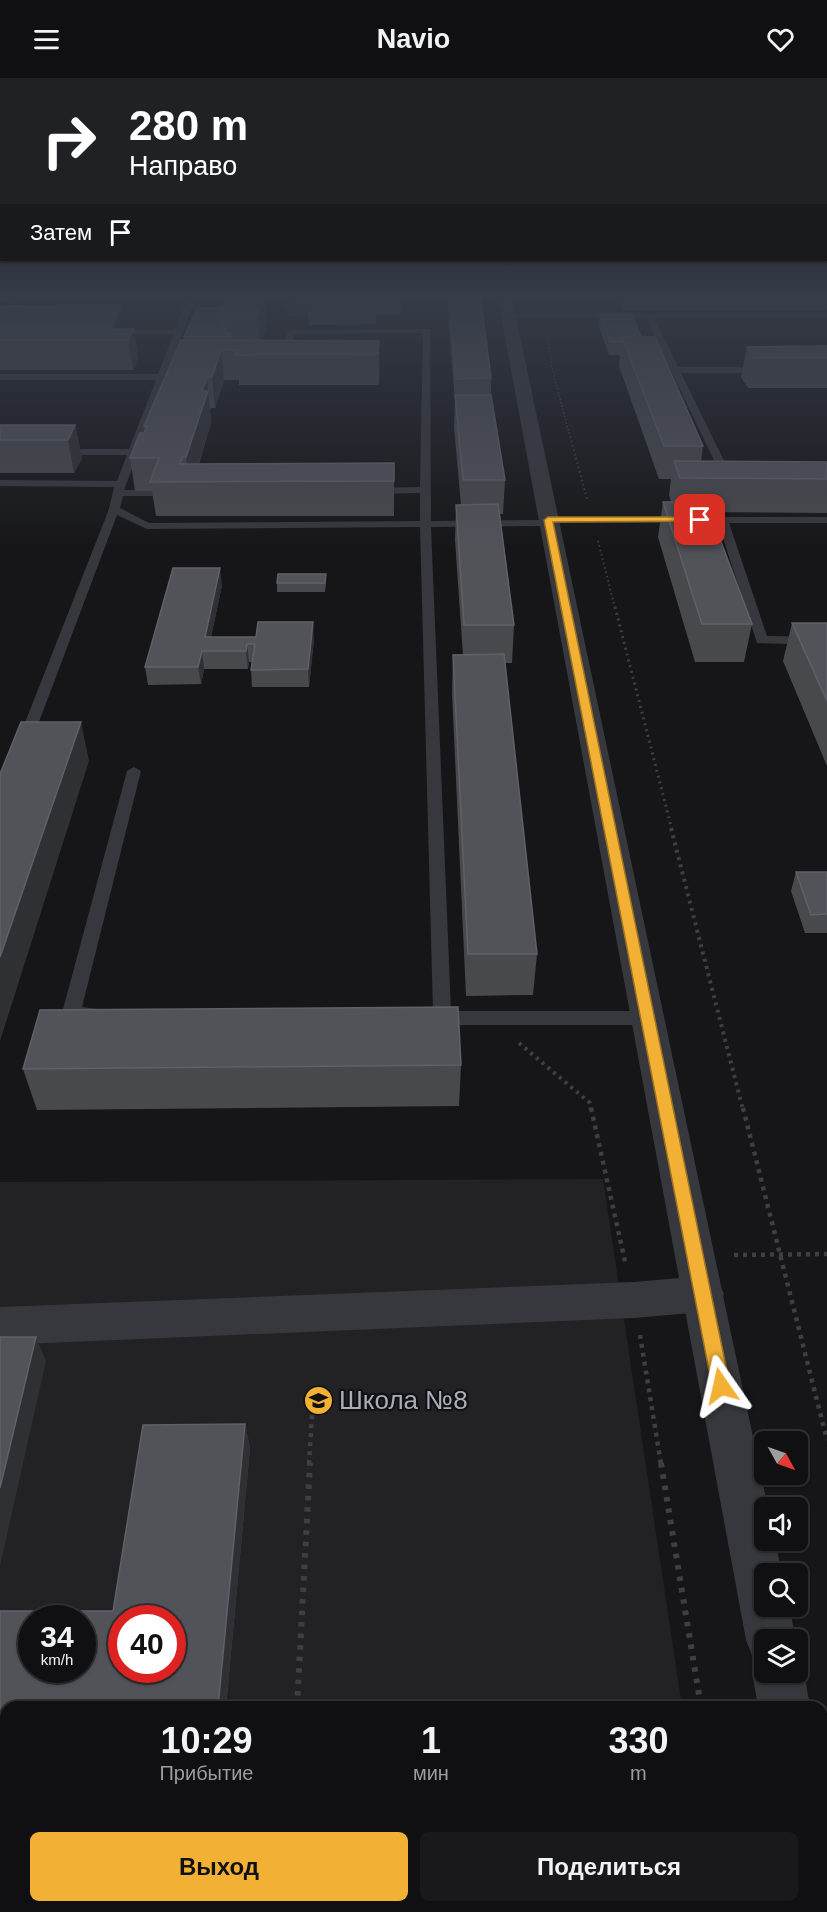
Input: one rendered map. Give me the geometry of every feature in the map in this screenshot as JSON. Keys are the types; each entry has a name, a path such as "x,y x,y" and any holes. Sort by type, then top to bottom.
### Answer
{"street":[{"path":"521,380 769,1629"},
{"path":"0,1326 634,1300 703,1294"},
{"path":"780,1683 783,1701"}],"lane":[{"path":"21,750 162,380"},
{"path":"426,380 425,524 442,1018"},
{"path":"680,380 727,477"},
{"path":"45,452 134,452"},
{"path":"0,483 189,493"},
{"path":"354,491 425,490"},
{"path":"114,509 147,526 592,520 827,520"},
{"path":"722,520 762,640 827,641"},
{"path":"107,1014 71,1013 134,771"},
{"path":"418,1017 648,1018"}],"path":[{"path":"555,380 827,1440"},
{"path":"489,1018 590,1103 634,1300 700,1701"},
{"path":"297,1701 312,1415"}],"shaded area":[{"name":"Школа №8","path":"603,1179 681,1701 0,1701 0,1182"}],"building":[{"path":"164,380 206,380 202,391 208,391 186,457 182,457 180,464 394,463 394,481 150,482 159,458 130,458 140,433 144,433 147,427 144,426"},
{"path":"638,380 674,380 703,446 664,446"},
{"path":"455,395 491,395 505,480 463,480"},
{"path":"0,425 75,425 68,440 0,440"},
{"path":"674,461 827,462 827,479 680,478"},
{"path":"663,502 706,502 752,624 702,624"},
{"path":"498,504 514,625 464,625 456,505"},
{"path":"173,568 220,568 205,637 256,637 258,622 313,622 308,669 251,670 255,644 247,644 246,651 202,651 198,667 145,667"},
{"path":"278,574 326,574 325,583 277,583"},
{"path":"792,623 827,623 827,701"},
{"path":"504,654 537,954 468,954 453,655"},
{"path":"21,722 81,722 0,957 0,774"},
{"path":"796,872 827,872 827,914 811,915"},
{"path":"458,1007 461,1065 23,1069 40,1010"},
{"path":"0,1337 36,1337 0,1488"},
{"path":"245,1424 219,1701 0,1701 0,1611 18,1611 18,1683 96,1683 96,1611 108,1611 108,1683 186,1683 186,1605 114,1605 143,1425"}],"place":[{"name":"Школа №8","path":"318,1400"}],"route":[{"path":"700,520 548,520 721,1386"}]}
